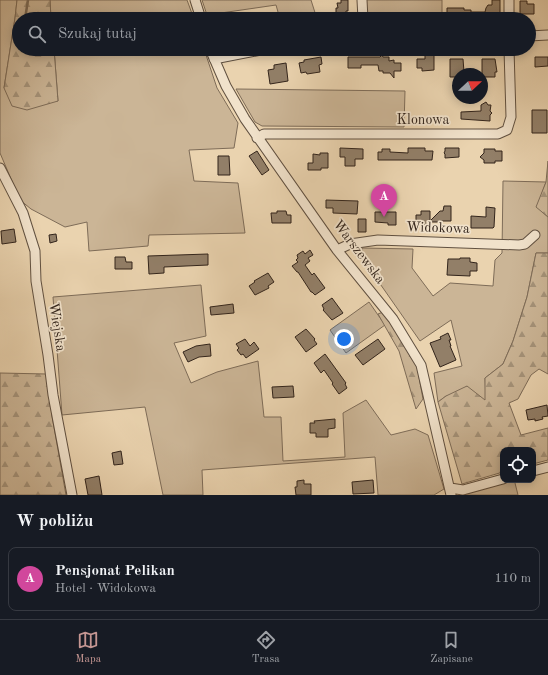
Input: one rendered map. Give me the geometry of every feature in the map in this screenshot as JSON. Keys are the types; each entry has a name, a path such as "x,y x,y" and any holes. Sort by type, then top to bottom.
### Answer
{"street":[{"path":"195,0 199,12"},
{"path":"362,0 363,12"},
{"path":"509,0 509,12"},
{"path":"536,36 548,35"},
{"name":"Warszewska","path":"213,56 234,100 257,138 337,250 393,319 421,365 451,491 463,490 500,480"},
{"path":"214,59 230,56"},
{"name":"Klonowa","path":"257,138 264,134 503,133 507,130 511,118 509,56"},
{"name":"Wiejska","path":"0,168 23,213 35,251 36,281 53,395 72,495"},
{"name":"Widokowa","path":"337,250 350,244 378,240 525,244 535,235"},
{"path":"536,470 548,467"}],"green space":[{"path":"0,0 17,0 16,12 12,12 12,37 4,88 58,101 55,56 206,56 217,88 238,123 234,148 189,150 194,181 238,183 245,233 149,235 148,246 89,251 87,222 65,227 31,209 20,200 0,153"},
{"path":"17,0 50,0 51,12 16,12"},
{"path":"50,0 187,0 191,12 51,12"},
{"path":"202,0 311,0 315,12 278,12 276,5 228,12 206,12"},
{"path":"360,0 442,0 442,12 361,12"},
{"path":"12,37 12,56 55,56 58,101 27,110 12,106 4,88"},
{"path":"236,89 405,91 404,127 262,126 255,122"},
{"path":"548,161 548,217 536,207 546,182"},
{"path":"503,181 546,182 537,207 548,217 548,253 536,253 527,297 513,341 503,364 485,378 486,401 446,396 438,402 434,373 462,366 451,320 420,341 362,258 362,248 413,249 412,268 433,296 450,283 493,286 495,260 502,253"},
{"path":"536,253 548,253 548,374 539,369 531,375 518,399 509,403 521,435 548,428 548,460 536,463 536,447 500,447 500,473 462,484 438,402 446,396 467,386 485,400 485,378 503,364 513,341 527,297"},
{"path":"201,285 206,336 174,343 191,383 217,372 258,361 264,417 281,417 283,461 345,457 343,413 366,400 391,435 415,429 428,435 444,489 434,495 378,495 375,457 202,470 203,495 163,495 145,407 62,415 53,297"},
{"path":"369,302 385,325 346,353 330,330"},
{"path":"383,312 398,332 417,366 423,399 416,409 399,351 378,314"},
{"path":"0,373 47,374 52,416 66,495 0,495"},
{"path":"502,483 515,483 518,495 461,495"}],"building":[{"path":"341,0 348,0 348,11 336,12 336,8 338,8 337,3 341,3"},
{"path":"492,0 500,0 500,12 485,12 488,5 492,5"},
{"path":"520,1 527,1 527,4 534,4 534,12 520,12"},
{"path":"447,8 464,8 464,10 471,10 471,12 447,12"},
{"path":"425,56 434,56 434,70 422,71 422,68 417,68 417,59 425,59"},
{"path":"321,57 322,64 319,65 320,72 307,74 306,72 301,73 299,63 304,62 304,60"},
{"path":"348,57 389,57 389,61 394,60 394,63 401,63 401,71 394,71 394,78 390,73 383,73 383,71 379,71 378,65 361,65 361,68 348,68"},
{"path":"535,57 548,57 548,66 535,67"},
{"path":"450,59 463,59 464,68 452,68 452,77 450,77"},
{"path":"482,59 495,59 497,72 495,72 495,77 488,77 488,68 482,68"},
{"path":"286,63 288,81 270,84 268,70 274,69 274,65"},
{"path":"481,105 491,105 490,111 492,113 490,115 490,121 461,119 461,112 481,111"},
{"path":"532,110 547,110 547,133 532,133"},
{"path":"340,148 363,149 363,159 355,159 355,166 345,166 345,157 340,157"},
{"path":"408,148 425,148 425,151 433,151 432,160 378,160 378,152 382,152 382,149 390,149 390,152 408,153"},
{"path":"445,148 459,148 459,157 445,158"},
{"path":"484,149 495,149 495,151 502,151 502,161 495,161 495,163 484,163 484,160 480,157 484,153"},
{"path":"257,151 269,170 262,175 249,156"},
{"path":"320,153 328,153 328,168 321,168 321,170 308,170 308,163 313,163 313,154 320,155"},
{"path":"218,156 229,156 230,175 218,175"},
{"path":"326,200 358,201 357,214 333,213 333,208 326,208"},
{"path":"444,206 451,206 451,221 429,222 429,225 416,224 416,215 421,215 421,211 430,211 430,221 440,211 443,211"},
{"path":"486,207 495,208 494,227 471,228 471,216 486,217"},
{"path":"277,211 286,211 287,215 291,215 291,223 272,223 271,213 277,213"},
{"path":"375,212 396,212 396,225 375,222"},
{"path":"358,219 366,219 366,232 358,232"},
{"path":"14,229 16,242 2,244 1,231"},
{"path":"56,234 57,241 50,243 49,235"},
{"path":"310,250 313,255 308,258 310,261 305,265 312,275 314,273 325,288 315,295 311,292 298,272 292,266 298,262 296,260 298,258 297,255 303,251 305,254"},
{"path":"208,254 208,265 164,267 164,273 149,274 148,256"},
{"path":"115,257 125,257 126,262 132,262 132,269 115,269"},
{"path":"470,258 470,262 477,263 477,271 470,271 470,276 447,275 448,259"},
{"path":"268,273 274,282 268,286 269,288 255,295 249,286 255,282 254,281"},
{"path":"332,298 343,313 332,320 323,310 322,305"},
{"path":"233,304 234,313 211,315 210,307"},
{"path":"306,329 315,339 314,340 317,344 306,352 295,337"},
{"path":"448,333 451,340 449,340 450,346 456,360 440,367 430,343 441,339 440,337"},
{"path":"245,339 250,346 254,342 259,349 246,358 237,350 239,348 236,344"},
{"path":"378,339 385,349 363,365 355,355"},
{"path":"210,344 211,356 199,357 188,362 183,352 196,346"},
{"path":"325,354 346,383 347,388 339,394 324,370 321,373 314,363"},
{"path":"293,386 294,397 273,398 272,387"},
{"path":"547,405 548,416 542,417 543,419 535,421 535,419 528,420 526,410"},
{"path":"335,419 335,428 328,429 328,437 316,437 316,433 310,433 310,423 315,423 314,421"},
{"path":"121,451 123,464 114,465 112,453"},
{"path":"99,476 102,495 88,495 85,479"},
{"path":"304,480 304,484 311,484 311,495 296,495 295,487 297,487 297,481"},
{"path":"373,480 374,493 353,494 352,482"}],"waterway":[{"path":"26,12 28,0"}],"place":[{"name":"Pensjonat Pelikan","path":"384,217"}]}
